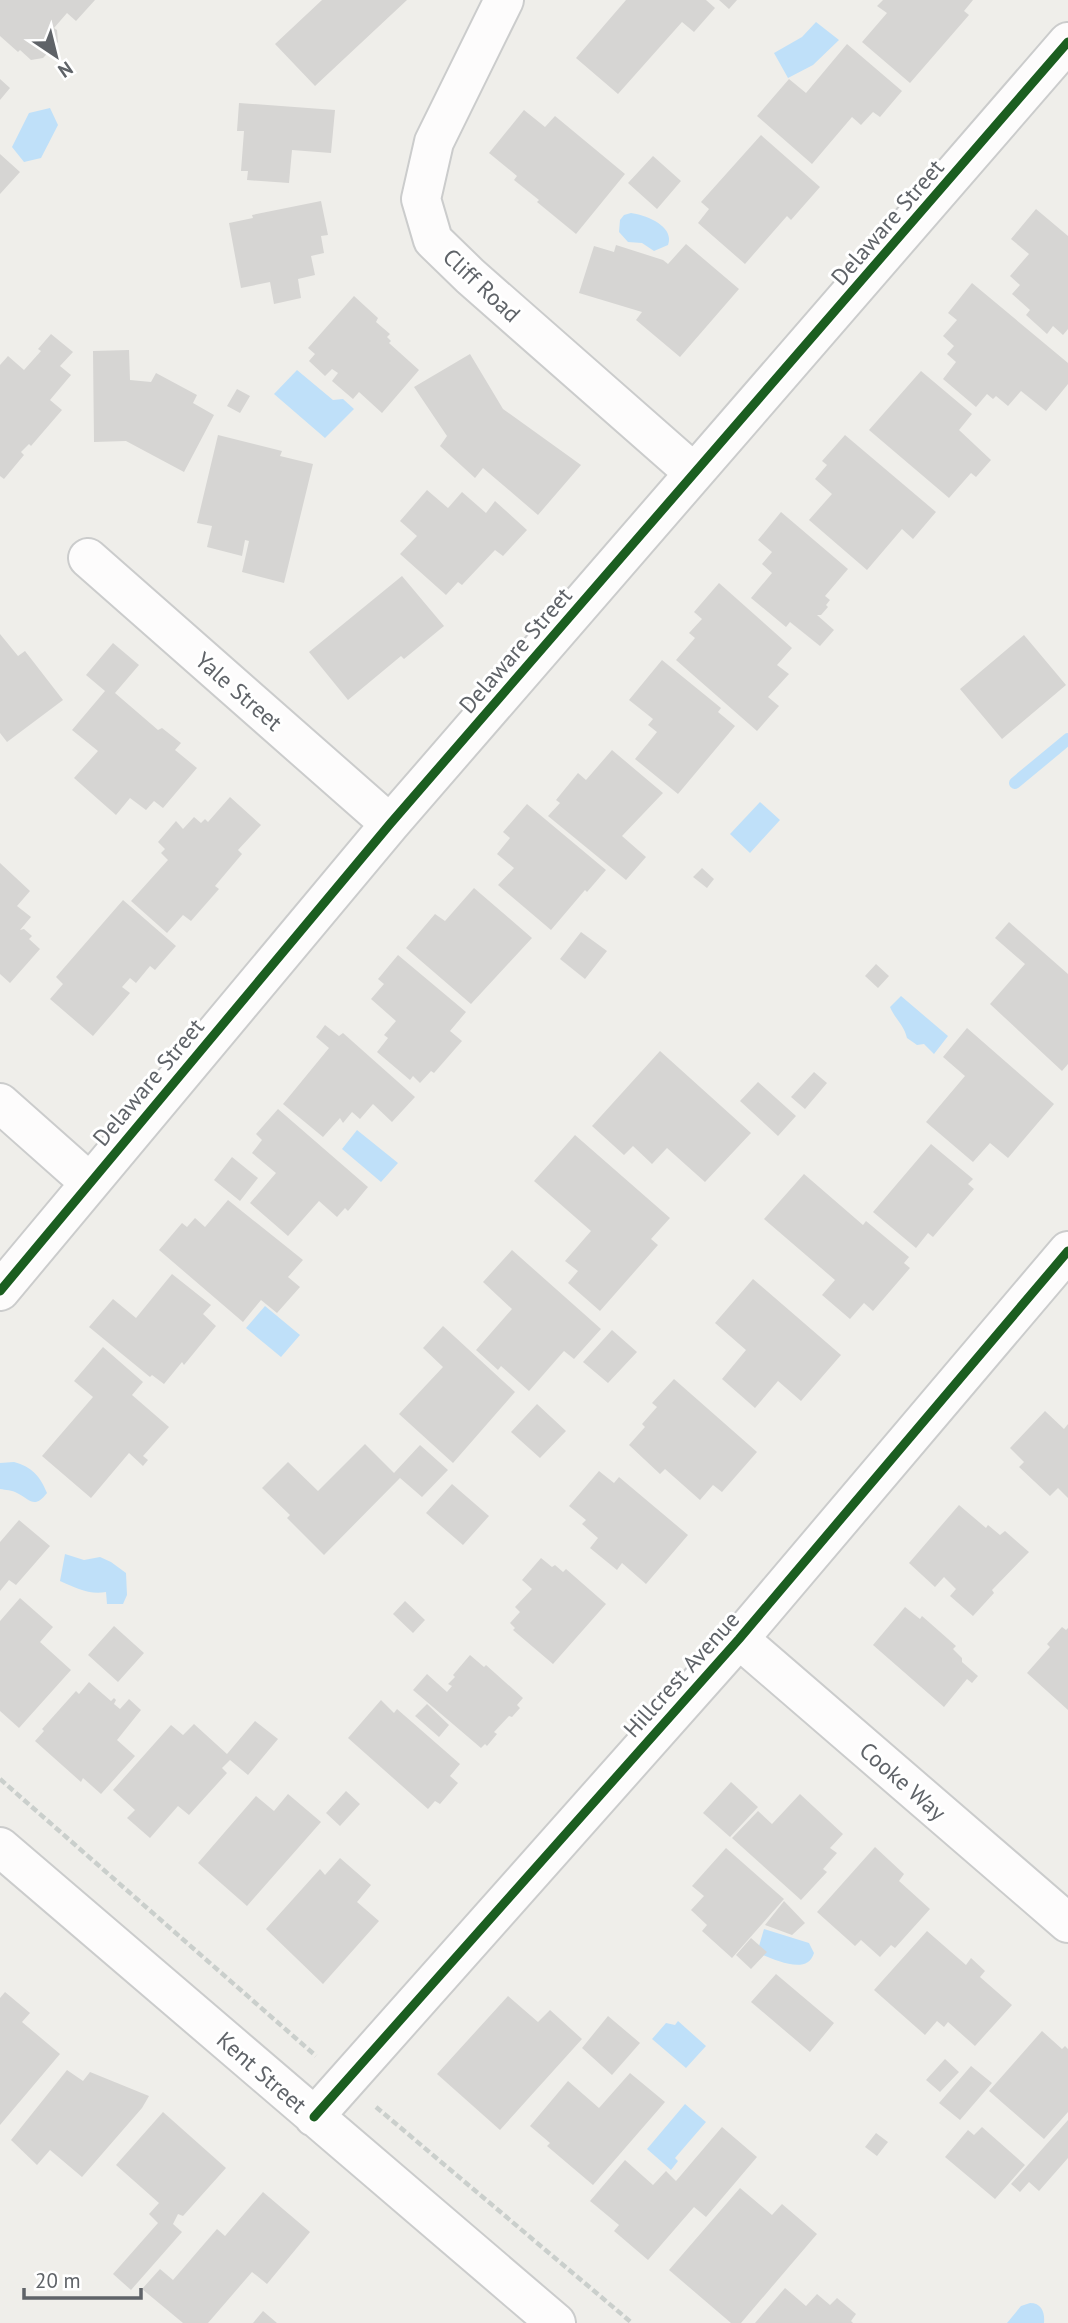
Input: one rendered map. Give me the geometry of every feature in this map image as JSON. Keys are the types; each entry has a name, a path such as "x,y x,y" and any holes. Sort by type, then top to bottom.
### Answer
{"street":[{"name":"Cliff Road","path":"504,0 434,142 421,199 433,240 470,276 694,473"},
{"name":"Delaware Street","path":"0,1291 390,824 1068,42"},
{"name":"Yale Street","path":"89,558 390,824"},
{"path":"0,1103 89,1182"},
{"name":"Hillcrest Avenue","path":"314,2116 739,1639 1068,1251"},
{"name":"Cooke Way","path":"739,1639 1068,1923"},
{"name":"Kent Street","path":"0,1847 556,2323"}],"water":[{"path":"816,22 839,40 813,65 788,78 774,53 802,37"},
{"path":"50,108 58,125 41,158 24,162 12,147 29,113"},
{"path":"631,213 651,219 663,227 669,238 668,245 654,251 642,243 628,242 619,232 620,220"},
{"path":"297,370 333,400 343,399 354,409 325,438 274,394"},
{"path":"760,802 780,820 750,853 730,834"},
{"path":"901,996 948,1036 934,1054 924,1044 917,1045 907,1038 890,1007"},
{"path":"357,1130 398,1163 381,1182 342,1149"},
{"path":"265,1306 300,1335 281,1357 246,1328"},
{"path":"14,1462 31,1470 41,1482 47,1493 39,1501 32,1502 15,1492 0,1489 0,1463"},
{"path":"65,1554 84,1560 100,1557 126,1573 127,1595 123,1604 107,1604 106,1592 88,1592 60,1581"},
{"path":"764,1929 809,1943 814,1953 810,1960 804,1964 789,1964 757,1953"},
{"path":"678,2021 706,2046 686,2068 652,2039 666,2023 675,2025"},
{"path":"685,2104 706,2122 675,2158 678,2161 671,2170 647,2149"},
{"path":"1030,2303 1042,2309 1044,2323 1007,2323 1021,2306"}],"building":[{"path":"0,0 95,0 76,21 67,13 54,28 57,30 58,42 43,58 31,60 0,36"},
{"path":"322,0 407,0 315,86 275,44"},
{"path":"626,0 706,0 715,8 694,32 682,22 618,94 576,58"},
{"path":"719,0 737,0 729,9"},
{"path":"883,0 973,0 964,11 969,15 910,83 862,42 887,13 877,6"},
{"path":"847,44 902,91 880,117 873,112 861,125 852,117 812,164 757,116 789,79 806,93"},
{"path":"0,79 10,88 0,100"},
{"path":"239,103 335,110 331,153 292,150 289,183 247,180 248,171 241,171 244,131 237,131"},
{"path":"524,110 545,127 555,116 625,174 576,234 537,202 539,200 514,180 517,176 489,153"},
{"path":"761,135 820,187 791,220 787,216 745,264 698,223 709,209 701,202"},
{"path":"0,154 20,172 0,194"},
{"path":"653,156 681,181 657,209 628,183"},
{"path":"321,201 328,235 321,236 324,253 311,256 315,275 298,279 301,298 274,304 270,282 241,288 229,223 253,218 252,215"},
{"path":"1036,209 1068,236 1068,329 1063,335 1053,326 1047,334 1026,315 1030,310 1012,294 1020,285 1010,276 1029,254 1011,239"},
{"path":"686,244 739,289 680,357 636,320 642,312 579,293 594,246 614,252 616,245 668,264"},
{"path":"972,283 1068,363 1068,384 1046,411 1021,391 1008,406 996,396 993,399 987,394 976,407 943,379 956,362 947,354 954,346 943,336 957,320 948,313"},
{"path":"354,296 378,318 376,322 390,334 387,337 391,341 389,343 419,370 382,413 359,392 353,399 332,381 338,373 332,369 325,376 309,361 315,354 308,348"},
{"path":"51,334 73,352 60,366 71,375 50,400 62,410 31,446 29,444 21,452 24,455 4,479 0,476 0,365 8,356 24,370 41,351 38,349"},
{"path":"129,350 130,380 151,382 156,373 197,395 193,403 214,415 184,472 126,441 94,442 93,351"},
{"path":"470,354 503,409 581,465 538,515 483,468 475,478 440,446 447,436 414,387"},
{"path":"921,371 972,414 959,430 991,460 976,477 971,473 949,498 869,430"},
{"path":"237,389 250,396 240,413 227,406"},
{"path":"218,435 282,451 280,456 313,464 284,583 242,572 249,541 245,540 242,556 207,547 212,526 197,523"},
{"path":"845,435 936,512 913,539 902,529 867,570 809,520 832,494 815,479 827,465 822,461"},
{"path":"427,490 448,508 462,492 486,513 495,501 527,530 503,556 495,550 462,585 458,582 446,595 400,554 417,536 400,521"},
{"path":"781,512 848,569 825,596 830,600 826,605 828,607 821,615 817,615 834,630 820,646 790,622 786,627 751,598 772,573 762,564 772,552 758,540"},
{"path":"402,576 444,626 404,659 401,656 348,700 309,652"},
{"path":"719,583 792,648 777,665 789,674 768,697 779,706 757,731 676,660 695,638 689,633 702,619 694,612"},
{"path":"0,634 18,656 25,651 63,700 7,742 0,733"},
{"path":"1024,635 1066,685 1002,739 960,689"},
{"path":"113,643 139,665 115,693 158,730 162,728 181,743 175,750 197,768 163,808 154,801 146,810 130,798 116,815 74,778 98,751 72,730 105,691 86,675"},
{"path":"662,660 721,708 718,712 735,726 678,794 635,759 657,732 648,725 653,719 629,700"},
{"path":"612,750 663,793 622,836 646,857 626,880 548,816 560,803 556,800 578,773 586,780"},
{"path":"230,797 261,825 238,850 242,854 215,886 219,889 191,921 183,915 167,933 131,901 168,860 161,853 165,849 158,842 176,821 183,829 194,817 201,823 205,819 208,822"},
{"path":"527,804 606,870 551,930 498,885 514,868 497,854 510,838 503,832"},
{"path":"0,863 30,891 17,906 31,917 20,930 24,929 32,936 29,939 40,949 10,983 0,974"},
{"path":"702,868 714,879 707,888 693,877"},
{"path":"474,888 532,938 471,1004 406,948 435,914 445,921"},
{"path":"123,900 176,946 155,970 150,966 136,983 130,978 122,987 130,993 93,1036 50,999 63,984 56,977"},
{"path":"1009,922 1068,974 1068,1064 1062,1071 990,1004 1025,964 995,938"},
{"path":"581,932 607,951 585,979 560,959"},
{"path":"398,955 466,1012 450,1031 462,1041 434,1073 431,1071 420,1083 413,1076 410,1080 377,1052 388,1038 384,1035 396,1021 371,999 384,984 378,979"},
{"path":"876,964 889,976 878,988 865,976"},
{"path":"325,1025 339,1036 343,1033 415,1097 392,1122 373,1104 360,1119 352,1112 343,1123 340,1118 323,1137 283,1104 329,1048 316,1037"},
{"path":"967,1028 1054,1104 1008,1158 990,1143 973,1162 926,1122 965,1076 943,1057"},
{"path":"660,1051 751,1133 705,1182 667,1148 652,1164 633,1146 624,1155 592,1126"},
{"path":"814,1072 827,1083 805,1109 791,1097"},
{"path":"758,1082 796,1116 778,1136 740,1101"},
{"path":"278,1109 368,1187 348,1211 345,1208 337,1217 319,1201 288,1236 250,1203 276,1173 252,1153 262,1140 256,1134"},
{"path":"575,1135 670,1218 651,1239 658,1245 600,1311 568,1283 578,1271 565,1261 591,1231 534,1181"},
{"path":"931,1144 973,1179 968,1184 974,1189 933,1237 928,1233 916,1248 873,1212"},
{"path":"232,1157 258,1178 240,1201 214,1180"},
{"path":"804,1174 863,1225 866,1221 909,1257 904,1263 910,1268 873,1311 864,1303 850,1319 822,1295 835,1280 764,1219"},
{"path":"228,1200 303,1260 288,1277 300,1287 277,1313 261,1300 243,1322 159,1250 182,1223 187,1227 195,1218 205,1227"},
{"path":"512,1250 601,1329 574,1359 564,1351 529,1391 501,1366 498,1370 476,1350 512,1309 483,1282"},
{"path":"172,1274 211,1305 203,1314 216,1326 184,1365 182,1362 164,1384 152,1375 150,1377 89,1327 113,1299 136,1318"},
{"path":"753,1279 841,1355 801,1401 778,1381 755,1408 722,1379 746,1350 715,1323"},
{"path":"443,1326 515,1392 453,1463 399,1414 443,1367 423,1348"},
{"path":"612,1330 637,1352 608,1383 583,1362"},
{"path":"103,1347 143,1382 132,1395 169,1427 143,1456 148,1460 143,1466 129,1453 91,1498 42,1456 93,1397 74,1381"},
{"path":"674,1379 757,1452 722,1492 713,1485 700,1500 665,1469 660,1474 629,1445 645,1427 642,1424 657,1407 652,1403"},
{"path":"537,1404 566,1431 540,1458 511,1432"},
{"path":"1045,1411 1064,1429 1068,1424 1068,1498 1058,1488 1050,1496 1019,1467 1024,1462 1010,1448"},
{"path":"365,1444 394,1473 420,1445 448,1470 422,1497 400,1478 324,1555 287,1518 290,1515 262,1488 288,1462 318,1491"},
{"path":"599,1471 614,1483 619,1477 688,1535 646,1584 622,1563 617,1570 590,1548 598,1538 582,1524 586,1520 569,1506"},
{"path":"452,1484 489,1516 463,1545 426,1513"},
{"path":"959,1505 986,1528 988,1525 1000,1535 1005,1531 1029,1552 992,1590 994,1593 973,1616 950,1596 956,1589 944,1577 935,1587 909,1563"},
{"path":"19,1520 50,1546 16,1585 9,1580 0,1591 0,1542"},
{"path":"541,1558 563,1572 566,1569 606,1604 553,1664 513,1630 515,1628 510,1623 520,1612 515,1607 532,1589 522,1580"},
{"path":"20,1598 53,1627 40,1642 71,1670 19,1728 0,1711 0,1621"},
{"path":"405,1601 425,1620 413,1633 393,1614"},
{"path":"905,1607 920,1619 922,1616 956,1646 953,1649 962,1658 962,1662 978,1676 972,1683 967,1679 944,1707 873,1645"},
{"path":"114,1626 144,1653 118,1682 88,1655"},
{"path":"1062,1627 1066,1630 1068,1628 1068,1710 1027,1673 1050,1647 1047,1644"},
{"path":"470,1655 484,1667 486,1665 523,1698 517,1705 520,1708 494,1732 497,1734 487,1746 485,1744 481,1748 413,1690 427,1674 447,1692 452,1686 448,1684 455,1677 453,1675"},
{"path":"89,1682 111,1701 114,1698 114,1704 120,1709 129,1699 141,1710 117,1740 135,1756 101,1794 83,1778 81,1782 35,1741 44,1731 42,1729 76,1691 79,1694"},
{"path":"381,1700 394,1713 397,1709 460,1764 450,1776 458,1783 440,1804 435,1801 428,1809 348,1738"},
{"path":"427,1704 449,1725 439,1737 415,1716"},
{"path":"255,1721 278,1739 248,1775 230,1760 222,1768 227,1773 189,1815 178,1806 150,1838 127,1818 135,1810 113,1790 171,1725 183,1735 194,1724 227,1754"},
{"path":"731,1782 758,1807 730,1837 703,1813"},
{"path":"346,1791 360,1804 340,1826 326,1813"},
{"path":"288,1794 321,1822 247,1906 198,1863 256,1796 274,1811"},
{"path":"800,1794 843,1834 830,1848 837,1853 823,1869 827,1872 801,1900 732,1838 758,1811 772,1824"},
{"path":"875,1847 904,1874 899,1881 930,1909 895,1948 891,1945 880,1957 861,1940 855,1946 817,1912"},
{"path":"726,1848 784,1899 732,1958 702,1931 707,1925 691,1910 704,1896 692,1886"},
{"path":"340,1858 371,1885 357,1902 379,1921 323,1984 266,1929 320,1869 325,1875"},
{"path":"784,1901 805,1923 792,1935 765,1925"},
{"path":"927,1931 966,1965 971,1958 985,1971 980,1977 1012,2005 975,2046 948,2022 944,2027 937,2021 925,2035 874,1990"},
{"path":"751,1938 767,1952 751,1969 736,1955"},
{"path":"776,1974 834,2023 810,2052 751,2002"},
{"path":"5,1992 30,2013 22,2022 60,2054 0,2125 0,1998"},
{"path":"508,1996 538,2022 550,2010 582,2039 500,2130 437,2074"},
{"path":"608,2016 640,2043 612,2075 582,2048"},
{"path":"1042,2031 1062,2049 1065,2046 1068,2049 1068,2112 1044,2139 989,2091"},
{"path":"945,2059 959,2072 940,2092 926,2080"},
{"path":"971,2066 992,2083 960,2120 939,2103"},
{"path":"67,2070 83,2081 90,2072 149,2096 142,2108 82,2177 50,2150 37,2165 11,2140"},
{"path":"630,2073 665,2102 593,2185 547,2146 550,2143 530,2126 568,2081 599,2108"},
{"path":"163,2112 226,2168 183,2216 178,2214 173,2224 182,2232 131,2290 113,2274 158,2223 149,2214 159,2203 116,2165"},
{"path":"1068,2120 1068,2158 1039,2191 1029,2182 1020,2192 1011,2184"},
{"path":"722,2127 757,2157 706,2217 694,2207 648,2260 614,2231 619,2225 590,2201 625,2160 653,2185 666,2171 676,2181"},
{"path":"982,2127 1025,2165 995,2199 945,2157 968,2130 974,2135"},
{"path":"876,2133 888,2142 877,2156 865,2147"},
{"path":"740,2188 772,2215 782,2204 817,2234 741,2323 731,2323 669,2270"},
{"path":"263,2192 310,2232 267,2284 252,2272 208,2323 183,2323 142,2289 160,2269 173,2280 217,2229 225,2236"},
{"path":"785,2288 806,2306 817,2294 830,2305 837,2298 856,2314 851,2321 853,2323 755,2323"},
{"path":"263,2311 277,2323 253,2323"}],"waterway":[{"path":"1015,783 1068,739"}],"cycle path":[{"path":"0,1291 390,824 1068,42"},
{"path":"314,2117 739,1639 1068,1251"}]}
